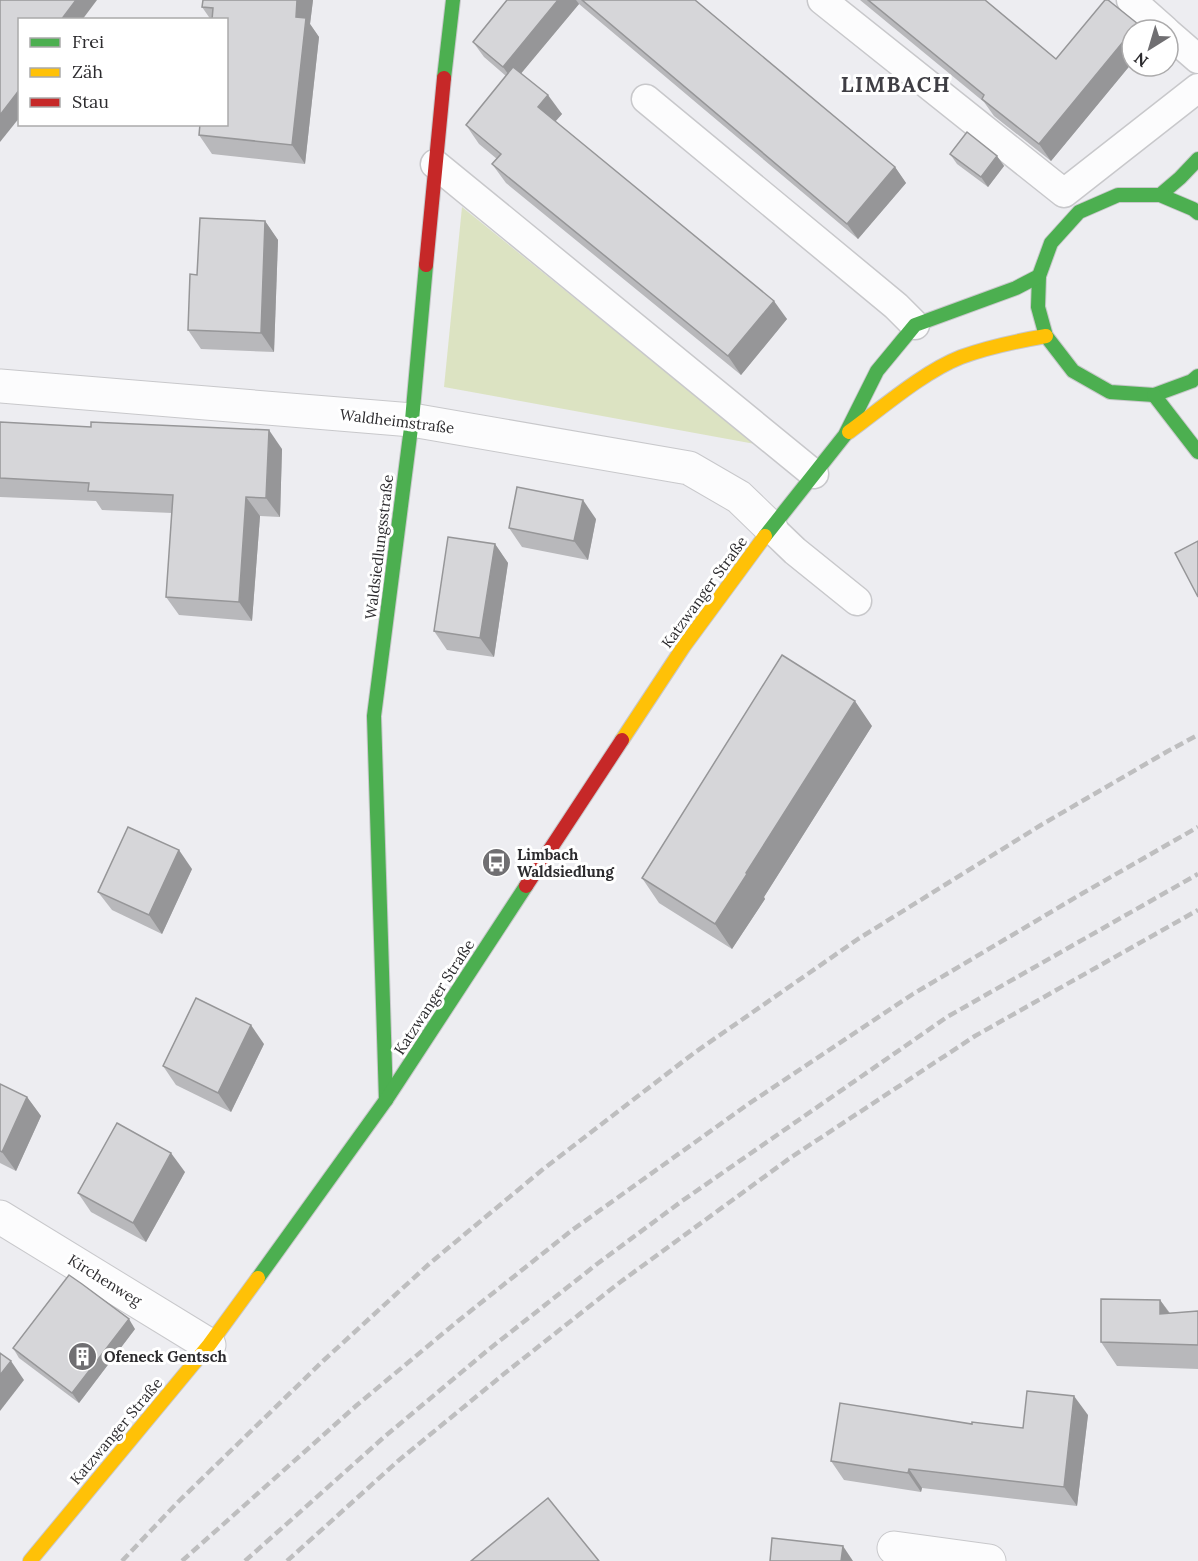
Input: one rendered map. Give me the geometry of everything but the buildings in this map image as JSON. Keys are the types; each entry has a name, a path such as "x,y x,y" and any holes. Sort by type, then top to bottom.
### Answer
{"main road":[{"name":"Waldsiedlungsstraße","path":"386,1100 374,716 412,420 435,164 453,0"},
{"path":"1160,195 1198,159"},
{"path":"1198,213 1193,208 1160,195 1118,195 1079,212 1051,243 1039,276 1038,307 1046,336 1073,371 1110,392 1154,395 1192,381 1198,376"},
{"path":"915,325 1016,288 1039,276"},
{"name":"Katzwanger Straße","path":"30,1561 209,1344 386,1100 684,646 771,528 845,435 877,371 915,325"},
{"name":"Katzwanger Straße","path":"845,435 927,375 959,358 1002,344 1046,336"},
{"path":"1154,395 1198,452"}],"street":[{"name":"Waldheimstraße","path":"0,386 412,420 688,468 739,497 771,528"},
{"name":"Kirchenweg","path":"0,1217 209,1344"},
{"path":"894,1548 988,1561"}],"lane":[{"path":"822,0 1064,193 1198,88"},
{"path":"1131,0 1151,18"},
{"path":"1180,43 1198,59"},
{"path":"646,99 896,306 915,325"},
{"path":"435,164 814,474"},
{"path":"771,528 795,551 857,601"}],"green space":[{"path":"462,207 755,444 444,387"}],"railway":[{"path":"122,1561 178,1502 323,1361 429,1264 542,1170 694,1053 858,939 1041,825 1198,735"},
{"path":"182,1561 357,1405 571,1231 747,1105 913,994 1198,827"},
{"path":"245,1561 383,1438 488,1350 597,1264 682,1201 947,1017 1198,874"},
{"path":"287,1561 398,1461 505,1373 619,1283 790,1158 975,1036 1198,910"}],"traffic: fast":[{"path":"444,78 453,0"},
{"path":"1160,195 1198,159"},
{"path":"1198,213 1160,195 1118,195 1079,212 1051,243 1039,276 1038,307 1046,336 1073,371 1110,392 1154,395 1192,381 1198,376"},
{"path":"386,1100 374,716 412,420 426,265"},
{"path":"765,536 845,435 877,371 915,325 1016,288 1039,276"},
{"path":"1154,395 1198,452"},
{"path":"258,1278 386,1100 526,886"}],"traffic: slow":[{"path":"849,432 918,381 961,357 992,347 1046,336"},
{"path":"622,740 684,646 765,536"},
{"path":"30,1561 209,1345 258,1278"}],"traffic: jam":[{"path":"426,265 444,78"},
{"path":"526,886 622,740"}],"place":[{"name":"Limbach Waldsiedlung","path":"496,863"},
{"name":"Ofeneck Gentsch","path":"83,1356"}],"district":[{"name":"LIMBACH","path":"896,84"}]}
